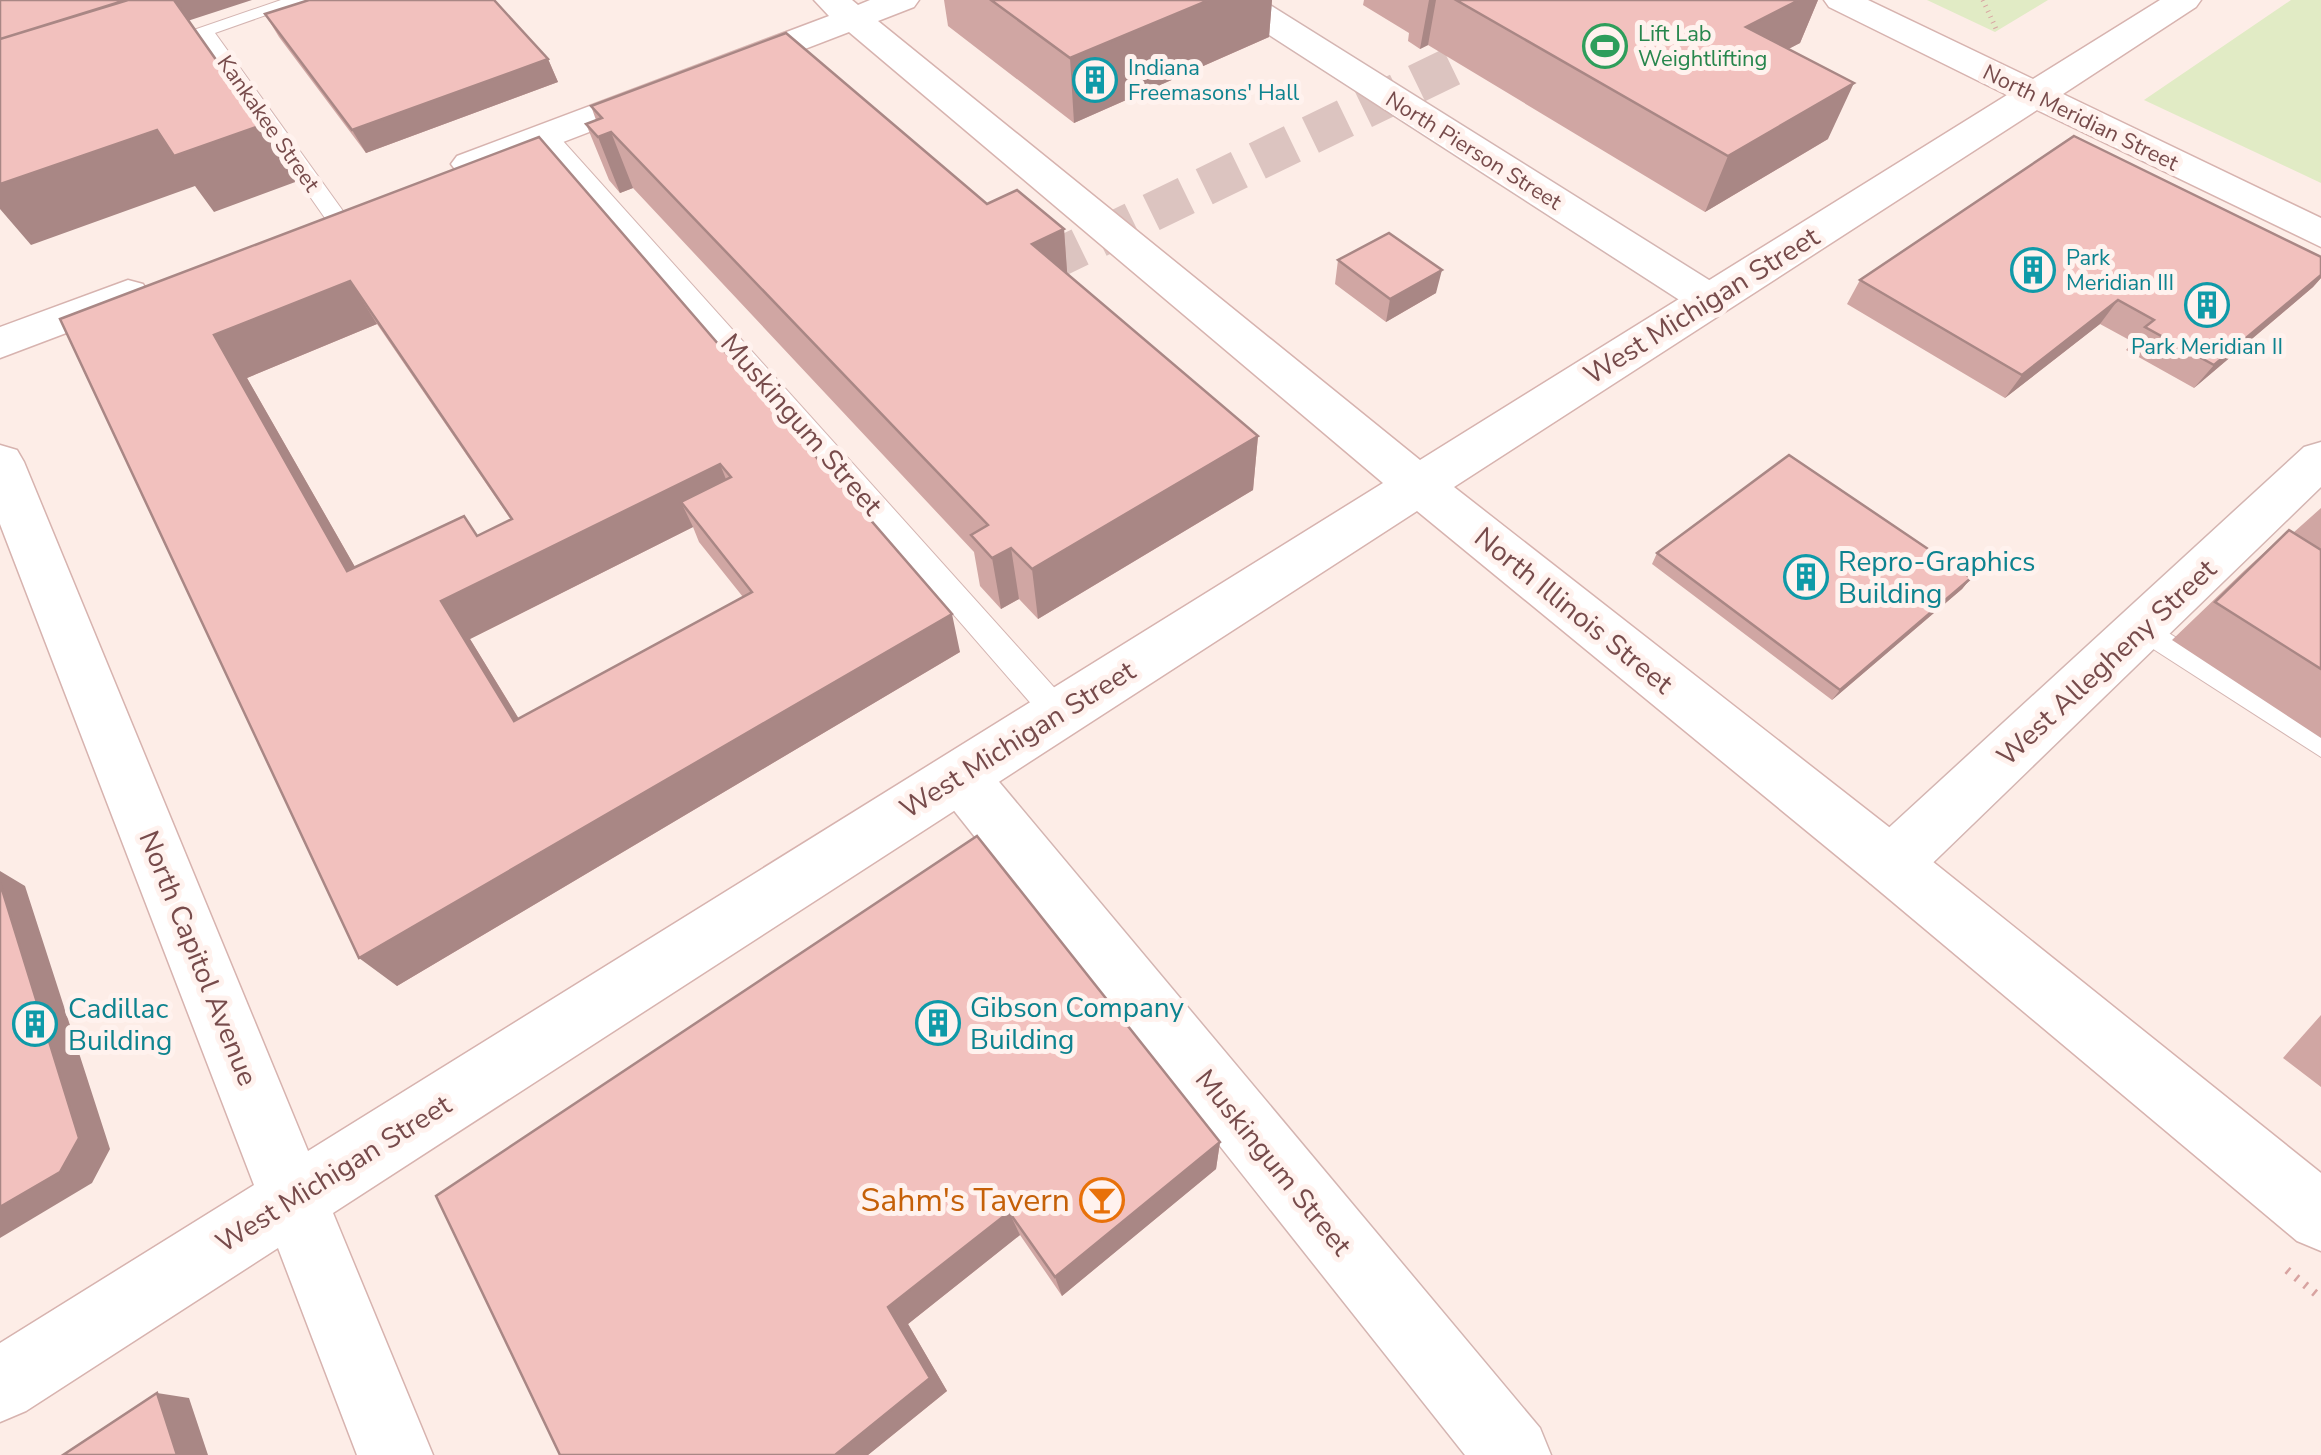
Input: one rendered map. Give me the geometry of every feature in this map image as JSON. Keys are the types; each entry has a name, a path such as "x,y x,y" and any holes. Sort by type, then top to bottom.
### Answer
{"main road":[{"path":"441,176 842,9 902,0"},
{"name":"North Pierson Street","path":"1238,0 1710,300"},
{"name":"North Meridian Street","path":"1840,0 2321,234"},
{"name":"West Michigan Street","path":"0,1385 2184,0"},
{"name":"North Illinois Street","path":"842,9 1418,485 1891,864 2321,1217"},
{"path":"0,343 158,283"},
{"name":"West Allegheny Street","path":"1891,864 2142,628 2245,554 2321,459"},
{"name":"North Capitol Avenue","path":"0,462 395,1455"},
{"name":"Muskingum Street","path":"960,776 1513,1455"}],"lane":[{"path":"148,49 300,0"},
{"name":"Kankakee Street","path":"204,31 335,216"},
{"name":"Muskingum Street","path":"547,135 1058,714"},
{"path":"2142,628 2321,744"}],"path":[{"path":"1983,0 2000,36"}],"green space":[{"path":"1927,0 2048,0 1995,32"},
{"path":"2291,0 2321,0 2321,183 2144,100"}],"building":[{"path":"0,0 126,0 0,39"},
{"path":"128,0 174,0 262,125 174,156 157,130 0,184 0,39"},
{"path":"309,0 494,0 548,59 352,130 265,14"},
{"path":"991,0 1209,0 1070,58"},
{"path":"1456,0 1799,0 1746,27 1854,83 1728,156"},
{"path":"786,33 987,204 1017,190 1064,229 1032,244 1258,436 1032,569 1011,548 992,558 971,535 988,525 611,132 598,137 586,124 602,118 591,106"},
{"name":"Park Meridian III","path":"2074,136 2321,257 2321,275 2214,365 2145,327 2154,320 2118,300 2022,375 1860,280"},
{"path":"539,137 952,614 359,958 60,319","holes":["350,281 512,519 477,536 464,516 347,571 214,335","720,464 731,477 681,502 752,592 514,721 441,601"]},
{"path":"1389,233 1442,270 1390,299 1338,260"},
{"name":"Repro-Graphics Building","path":"1789,455 1971,578 1840,690 1657,553"},
{"path":"2289,530 2321,550 2321,669 2215,602"},
{"name":"Gibson Company Building","path":"977,836 1220,1142 1055,1277 1009,1212 888,1307 930,1378 835,1455 560,1455 436,1196"},
{"path":"0,883 79,1138 60,1172 0,1207"},
{"path":"157,1393 177,1455 63,1455"}],"tunnel":[{"path":"1045,264 1459,63"}],"place":[{"name":"Lift Lab Weightlifting","path":"1605,46"},
{"name":"Indiana Freemasons' Hall","path":"1095,80"},
{"name":"Park Meridian III","path":"2033,270"},
{"name":"Park Meridian II","path":"2207,305"},
{"name":"Repro-Graphics Building","path":"1806,577"},
{"name":"Gibson Company Building","path":"938,1023"},
{"name":"Cadillac Building","path":"35,1024"},
{"name":"Sahm's Tavern","path":"1102,1200"}]}
